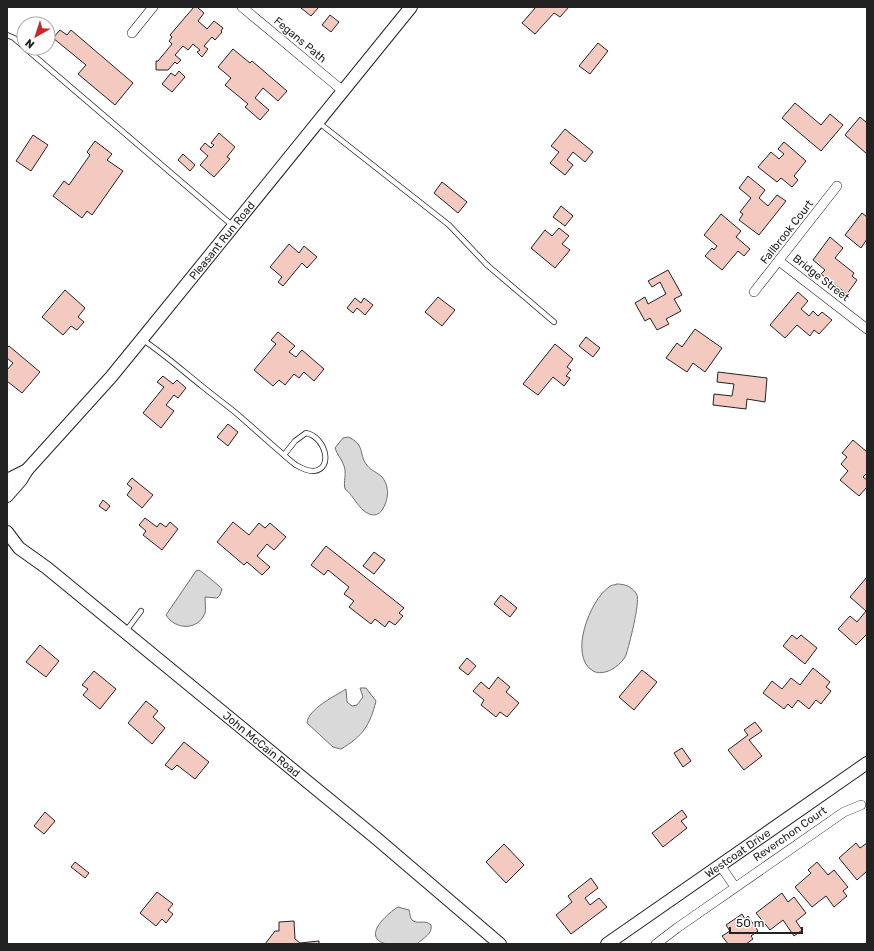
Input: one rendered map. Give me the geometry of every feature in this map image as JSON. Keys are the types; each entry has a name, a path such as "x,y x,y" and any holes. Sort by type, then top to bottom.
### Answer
{"main road":[{"name":"Pleasant Run Road","path":"7,496 21,480 27,470 142,339 411,7"},
{"name":"Pleasant Run Road","path":"7,480 27,470"},
{"name":"John McCain Road","path":"7,532 19,548 125,632 364,829 500,944"},
{"name":"John McCain Road","path":"7,545 19,548"},
{"name":"Westcoat Drive","path":"608,944 867,763"}],"street":[{"path":"132,33 153,7"},
{"name":"Fegans Path","path":"242,7 342,91"},
{"name":"Fallbrook Court","path":"754,292 837,186"},
{"name":"Bridge Street","path":"779,261 867,329"},
{"name":"Reverchon Court","path":"656,944 735,887 844,812 861,805"},
{"path":"720,865 735,887"}],"lane":[{"path":"7,35 16,40"},
{"path":"34,56 234,227"},
{"path":"318,122 449,225 487,265 554,322"},
{"path":"142,339 161,352 284,455 296,464 305,469 314,471 320,468 325,462 326,455 318,438 312,434 306,433 295,441 284,455"},
{"path":"125,632 141,611"}],"shaded area":[{"path":"348,437 357,443 361,449 367,466 381,476 386,484 388,493 386,502 381,512 376,515 371,515 365,512 345,489 345,469 335,448 343,438"},
{"path":"199,570 222,589 220,595 217,598 205,597 205,613 202,619 197,623 180,626 175,624 166,615 196,571"},
{"path":"617,584 628,586 637,595 638,600 634,625 624,659 612,669 602,673 593,671 586,664 582,653 584,628 589,615 602,594 610,586"},
{"path":"360,688 366,688 376,701 371,717 360,734 349,744 341,749 333,747 307,723 309,718 312,713 323,703 346,689 347,702 352,706 357,705 363,697"},
{"path":"398,907 409,910 412,920 416,922 426,922 431,925 427,936 417,944 400,945 383,943 377,939 376,930 379,924"}],"building":[{"path":"194,7 197,7 204,13 198,21 207,29 214,21 223,28 221,31 222,32 215,40 212,37 204,46 208,49 202,57 197,52 200,50 193,44 188,50 183,46 175,55 181,60 177,64 175,62 168,70 156,70 156,61 158,61 172,44 169,41 172,37 170,35"},
{"path":"319,7 311,16 301,8"},
{"path":"536,7 569,7 560,17 554,13 535,34 522,23"},
{"path":"330,15 339,22 331,32 322,25"},
{"path":"60,30 67,35 71,30 133,83 115,105 78,74 86,65 56,40 56,35"},
{"path":"598,43 608,51 590,74 579,66"},
{"path":"233,49 250,63 252,61 287,91 278,101 263,88 255,98 269,110 260,120 245,107 248,104 225,85 231,78 218,67"},
{"path":"179,71 185,77 172,92 162,84 171,73 175,76"},
{"path":"795,103 821,125 830,114 843,125 821,151 782,118"},
{"path":"860,117 867,123 867,154 845,135"},
{"path":"565,129 593,152 585,162 573,152 567,160 573,165 565,175 550,163 559,152 551,146"},
{"path":"219,133 235,147 227,157 230,159 214,177 200,165 208,156 200,149 205,143 211,148 214,145 211,143"},
{"path":"33,135 48,145 31,171 16,161"},
{"path":"95,141 112,154 107,160 123,171 92,215 87,211 82,218 53,196 64,181 69,185 90,155 87,152"},
{"path":"784,142 806,161 794,176 798,180 792,187 781,178 777,182 758,167 771,152 779,159 784,154 778,149"},
{"path":"183,154 195,165 190,171 178,160"},
{"path":"748,176 765,190 759,198 768,206 777,195 786,201 759,235 739,220 743,214 740,212 751,198 739,188"},
{"path":"442,182 467,202 458,213 434,193"},
{"path":"561,206 573,216 565,226 553,217"},
{"path":"862,213 867,217 867,239 861,248 845,235"},
{"path":"721,214 741,231 736,237 750,249 744,256 738,251 722,270 705,256 712,248 714,250 717,246 704,235"},
{"path":"559,228 569,236 562,244 570,250 555,268 531,248 545,230 552,236"},
{"path":"830,237 843,248 835,258 854,273 852,276 857,280 847,294 821,274 825,270 813,260"},
{"path":"289,244 299,253 304,246 317,257 307,268 302,263 283,286 278,282 282,277 270,267"},
{"path":"668,270 682,295 674,299 681,311 666,319 669,324 657,330 650,318 645,321 635,303 645,297 648,304 666,294 660,282 652,287 648,281"},
{"path":"65,290 85,308 78,317 84,322 77,330 71,326 63,335 42,317"},
{"path":"798,292 808,301 801,309 809,316 813,311 818,316 822,312 832,320 819,334 814,330 810,336 797,325 785,338 770,325"},
{"path":"438,297 455,310 442,326 425,312"},
{"path":"355,298 361,303 364,298 373,305 365,315 357,308 353,313 347,308"},
{"path":"695,329 722,348 705,372 693,363 687,372 666,358 677,343 682,347"},
{"path":"278,332 295,346 289,352 296,357 302,350 324,369 314,381 304,372 299,378 294,374 285,385 279,380 273,386 254,370 276,344 271,340"},
{"path":"586,337 600,348 593,357 579,346"},
{"path":"555,344 573,359 567,367 571,370 566,376 570,378 564,386 553,377 538,395 523,384"},
{"path":"9,346 40,372 22,393 7,381 7,370 13,363 7,358 7,348"},
{"path":"718,372 767,378 765,402 747,399 746,409 713,405 714,394 732,396 734,384 717,382"},
{"path":"163,376 173,384 177,380 186,388 178,398 174,395 166,405 174,411 161,428 143,413 164,387 157,382"},
{"path":"228,424 238,432 228,446 217,437"},
{"path":"853,440 867,452 867,473 863,477 867,480 867,487 859,496 840,480 848,471 841,464 847,457 842,453"},
{"path":"132,478 153,495 142,508 127,495 132,488 127,484"},
{"path":"103,500 110,506 106,511 99,506"},
{"path":"145,518 157,527 160,523 166,527 170,522 178,529 162,550 143,535 146,531 139,525"},
{"path":"233,522 249,535 259,523 265,528 270,523 286,537 274,550 267,544 257,556 270,567 262,575 247,562 244,565 217,542"},
{"path":"326,546 404,608 399,613 403,616 395,625 389,621 385,627 375,619 371,624 349,607 354,601 344,594 349,587 328,570 324,575 311,565"},
{"path":"374,552 385,560 374,574 363,566"},
{"path":"867,577 867,634 856,645 838,629 850,616 857,622 866,611 850,597"},
{"path":"501,595 517,608 510,617 494,604"},
{"path":"792,635 797,639 801,635 817,648 805,664 783,646"},
{"path":"40,645 59,661 46,677 26,662"},
{"path":"467,658 476,666 468,675 459,668"},
{"path":"813,668 830,682 826,687 831,691 821,704 816,700 809,709 798,700 792,708 788,704 784,709 763,693 772,681 782,689 791,678 800,685"},
{"path":"642,670 657,682 634,710 619,697"},
{"path":"94,671 116,689 100,709 83,695 88,689 82,685"},
{"path":"498,677 510,687 506,692 519,703 507,717 500,712 496,717 481,705 484,700 473,691 481,682 489,689"},
{"path":"146,701 158,711 153,717 165,728 152,744 128,723"},
{"path":"755,722 762,731 749,740 762,756 744,770 728,750 748,735 744,730"},
{"path":"184,742 209,762 195,779 177,765 172,770 165,765"},
{"path":"682,748 691,761 683,767 674,753"},
{"path":"682,810 687,817 681,821 687,828 663,847 652,833"},
{"path":"45,812 55,821 44,834 34,826"},
{"path":"856,843 860,848 867,843 867,871 857,880 839,858"},
{"path":"504,844 524,865 506,883 486,862"},
{"path":"75,862 89,873 85,878 71,867"},
{"path":"817,862 828,875 834,870 848,887 843,891 847,896 834,907 826,896 812,907 795,887 811,873 808,870"},
{"path":"591,878 598,888 585,898 590,905 599,898 607,907 571,934 556,915 572,902 568,896"},
{"path":"157,892 173,904 168,910 173,914 166,923 162,919 156,926 140,913"},
{"path":"782,893 788,902 794,897 806,913 796,921 802,930 794,936 783,920 770,930 756,913"},
{"path":"742,914 745,919 748,916 758,931 751,936 753,939 746,944 728,944 722,936 730,931 726,925"},
{"path":"294,921 295,939 300,943 319,941 319,944 265,944 275,931 279,931 279,922"}]}
